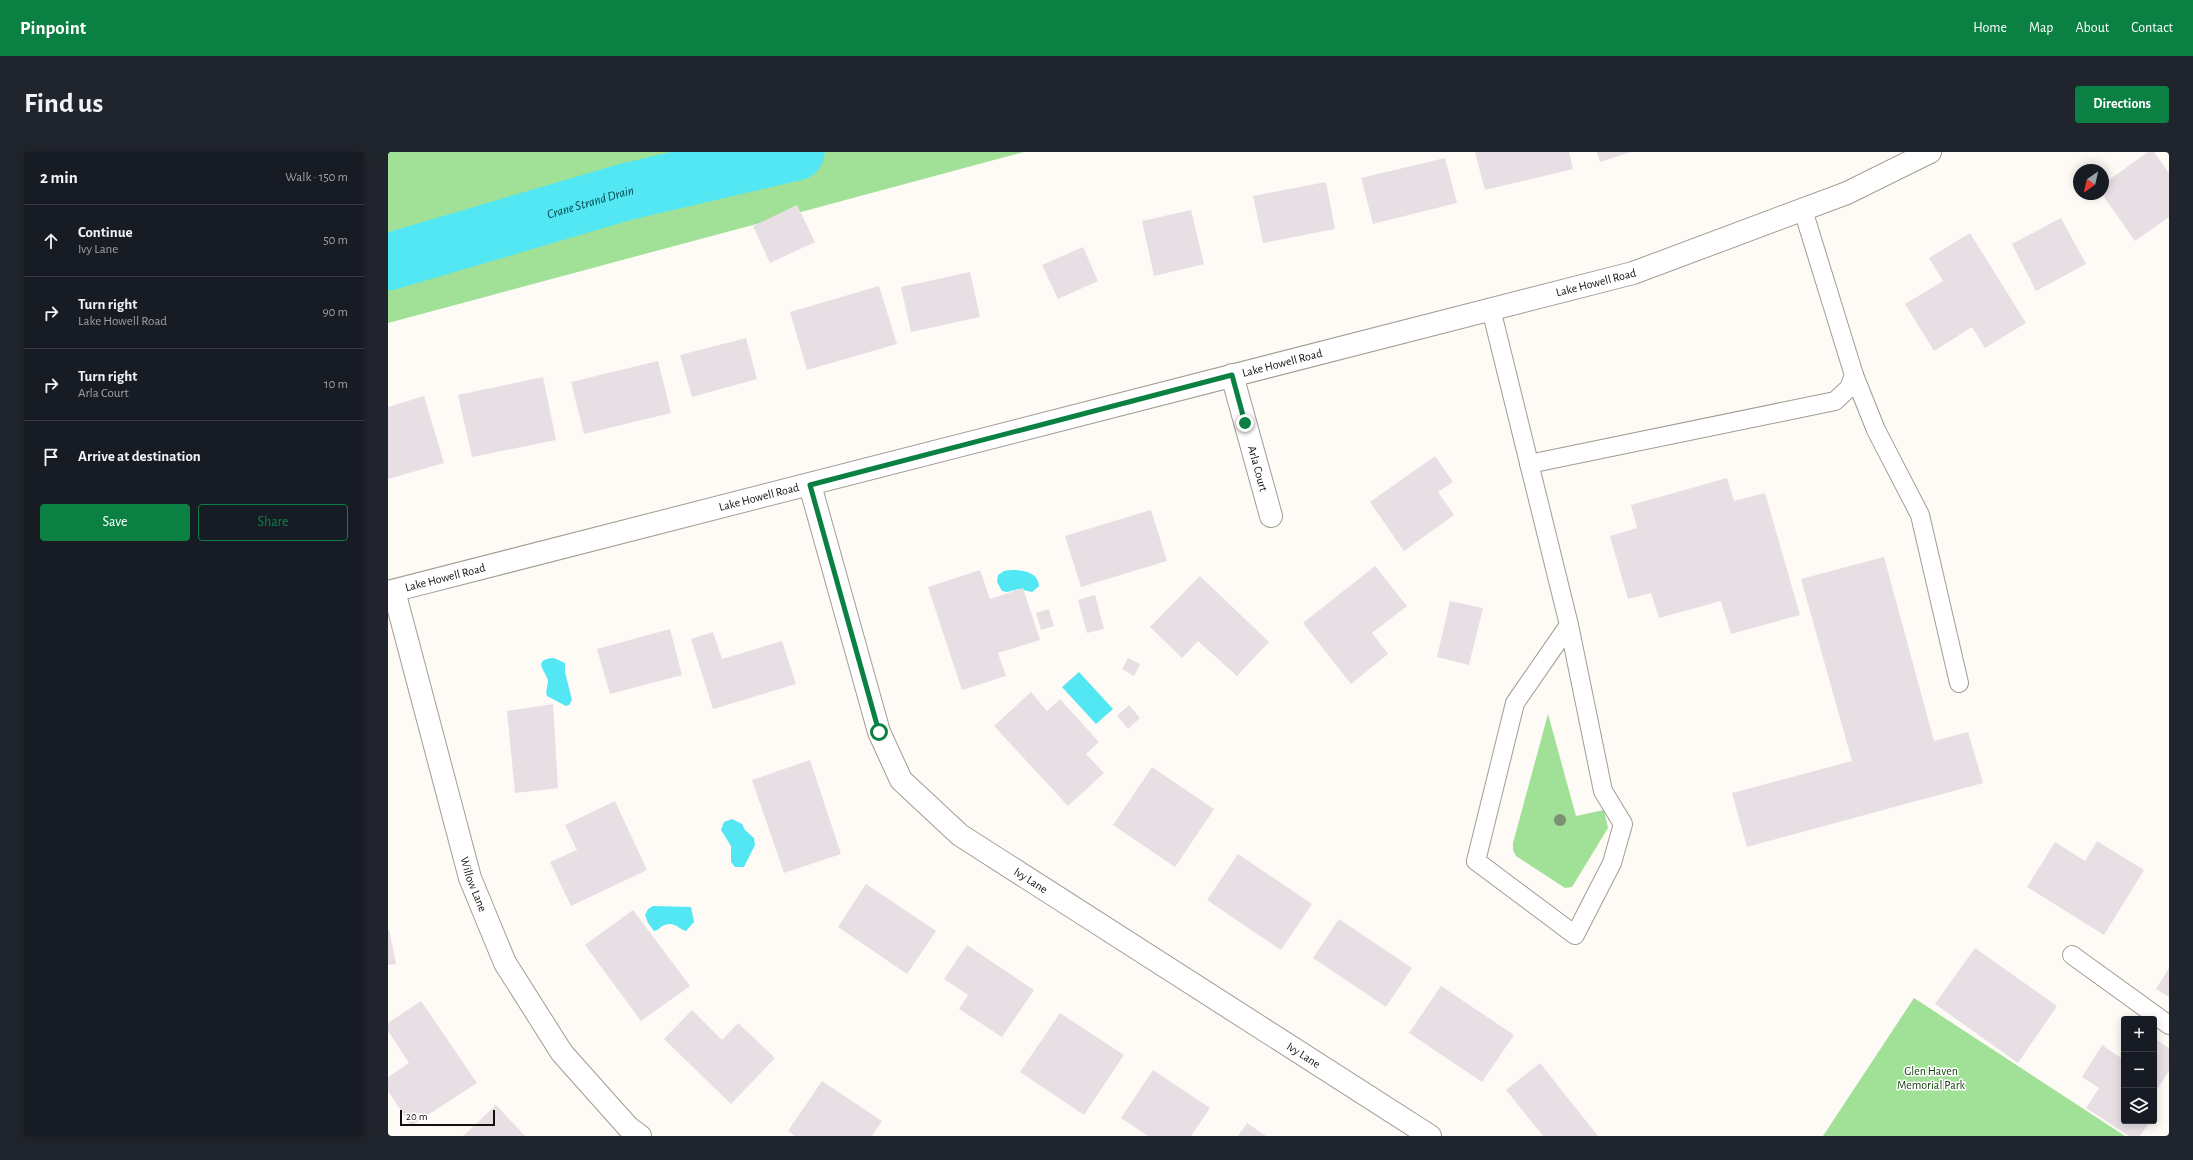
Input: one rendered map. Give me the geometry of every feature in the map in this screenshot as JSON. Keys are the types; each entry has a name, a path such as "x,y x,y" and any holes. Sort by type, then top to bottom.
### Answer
{"street":[{"name":"Lake Howell Road","path":"391,592 1633,273 1847,193 1930,152"},
{"name":"Arla Court","path":"1232,375 1271,516"},
{"name":"Ivy Lane","path":"810,485 879,732 901,780 960,835 1430,1136"},
{"name":"Willow Lane","path":"391,592 470,878 505,963 562,1053 628,1127 640,1136"}],"lane":[{"path":"1803,210 1854,375 1876,430 1920,515 1959,683"},
{"path":"1491,309 1569,626 1603,791 1623,824 1612,864 1575,935 1476,861 1515,703 1569,626"},
{"path":"1529,464 1836,401 1849,388 1854,375"},
{"path":"2072,955 2169,1025"}],"green space":[{"path":"388,152 1024,152 388,323"},
{"path":"1548,714 1576,816 1604,810 1608,828 1572,887 1565,888 1516,856 1513,850 1513,843"},
{"name":"Glen Haven Memorial Park","path":"1914,998 2125,1136 1823,1136"}],"water":[{"path":"1020,570 1031,573 1038,580 1039,586 1032,592 1019,589 1007,592 1002,591 997,582 998,575 1004,571"},
{"path":"554,658 565,663 565,672 572,700 569,705 566,706 547,696 546,692 548,680 541,663 547,659"},
{"path":"1079,672 1113,709 1096,724 1062,687"},
{"path":"732,819 742,824 745,830 754,838 755,845 744,867 735,867 731,862 731,846 721,830 724,822"},
{"path":"653,906 691,907 694,922 686,931 668,924 654,931 648,923 645,915 648,909"}],"building":[{"path":"1475,152 1569,152 1573,169 1485,190"},
{"path":"1597,152 1631,152 1600,162"},
{"path":"2148,152 2154,152 2169,173 2169,217 2135,241 2106,200 2109,200 2109,180"},
{"path":"1445,158 1457,203 1373,224 1361,178"},
{"path":"1326,182 1335,229 1263,243 1253,196"},
{"path":"797,205 815,242 770,263 753,226"},
{"path":"1191,210 1204,264 1154,276 1142,221"},
{"path":"2061,218 2086,264 2036,291 2012,244"},
{"path":"1970,233 2026,323 1985,348 1972,327 1934,351 1905,304 1943,281 1929,258"},
{"path":"1083,247 1098,281 1058,299 1042,265"},
{"path":"970,272 980,317 911,332 901,287"},
{"path":"879,286 897,344 807,370 790,312"},
{"path":"746,338 757,379 692,397 680,355"},
{"path":"658,361 671,413 584,434 571,382"},
{"path":"543,377 556,440 472,457 458,395"},
{"path":"424,396 444,463 388,479 388,407"},
{"path":"1435,456 1453,482 1438,492 1454,515 1404,551 1370,502"},
{"path":"1727,478 1734,501 1765,493 1800,615 1731,634 1721,601 1659,618 1651,593 1628,599 1610,536 1637,528 1631,505"},
{"path":"1151,510 1167,561 1081,587 1065,536"},
{"path":"1884,557 1934,741 1968,732 1983,783 1747,847 1732,793 1852,761 1801,579"},
{"path":"1375,566 1407,606 1372,633 1388,654 1351,684 1303,623"},
{"path":"980,570 990,599 1023,588 1040,640 998,653 1006,676 962,690 928,587"},
{"path":"1200,576 1269,642 1237,676 1198,641 1182,658 1150,627"},
{"path":"1095,595 1104,629 1087,633 1078,600"},
{"path":"1450,601 1483,608 1469,665 1437,657"},
{"path":"1049,609 1054,626 1041,630 1036,613"},
{"path":"670,629 682,675 610,694 597,649"},
{"path":"713,632 722,659 782,641 796,684 713,709 691,639"},
{"path":"1128,658 1140,664 1134,676 1122,669"},
{"path":"1031,692 1047,711 1060,699 1099,742 1086,754 1104,773 1068,806 994,726"},
{"path":"553,704 558,788 515,793 507,711"},
{"path":"1129,705 1140,718 1128,729 1117,716"},
{"path":"810,760 841,854 784,873 752,780"},
{"path":"1152,767 1214,809 1175,867 1113,825"},
{"path":"615,801 647,870 571,906 550,862 577,850 565,825"},
{"path":"2097,841 2144,870 2104,935 2027,887 2055,842 2085,861"},
{"path":"1238,854 1312,904 1281,950 1207,900"},
{"path":"866,884 936,931 907,974 838,927"},
{"path":"633,910 690,986 641,1021 585,945"},
{"path":"1339,919 1412,968 1386,1007 1313,958"},
{"path":"389,929 396,964 388,965 388,930"},
{"path":"967,945 1034,990 1002,1037 959,1009 968,995 944,979"},
{"path":"1975,948 2057,1006 2018,1063 1935,1004"},
{"path":"2169,968 2169,997 2156,989"},
{"path":"1441,986 1514,1035 1482,1082 1409,1033"},
{"path":"421,1001 477,1083 411,1126 388,1091 388,1077 409,1063 388,1031 388,1023"},
{"path":"692,1010 722,1040 738,1023 775,1058 731,1104 664,1039"},
{"path":"1060,1013 1124,1055 1084,1115 1020,1072"},
{"path":"2157,1040 2169,1048 2169,1071 2157,1089"},
{"path":"2102,1045 2121,1058 2121,1124 2148,1124 2140,1136 2129,1136 2086,1108 2099,1088 2082,1077"},
{"path":"1540,1063 1598,1136 1543,1136 1506,1090"},
{"path":"1153,1070 1210,1108 1191,1136 1148,1136 1121,1118"},
{"path":"822,1081 882,1121 872,1136 795,1136 788,1131"},
{"path":"496,1105 525,1136 463,1136"},
{"path":"1247,1123 1266,1136 1238,1136"}],"waterway":[{"name":"Crane Strand Drain","path":"388,262 625,192 796,152"}],"route":[{"path":"879,732 810,485 1232,375 1245,423"}]}
